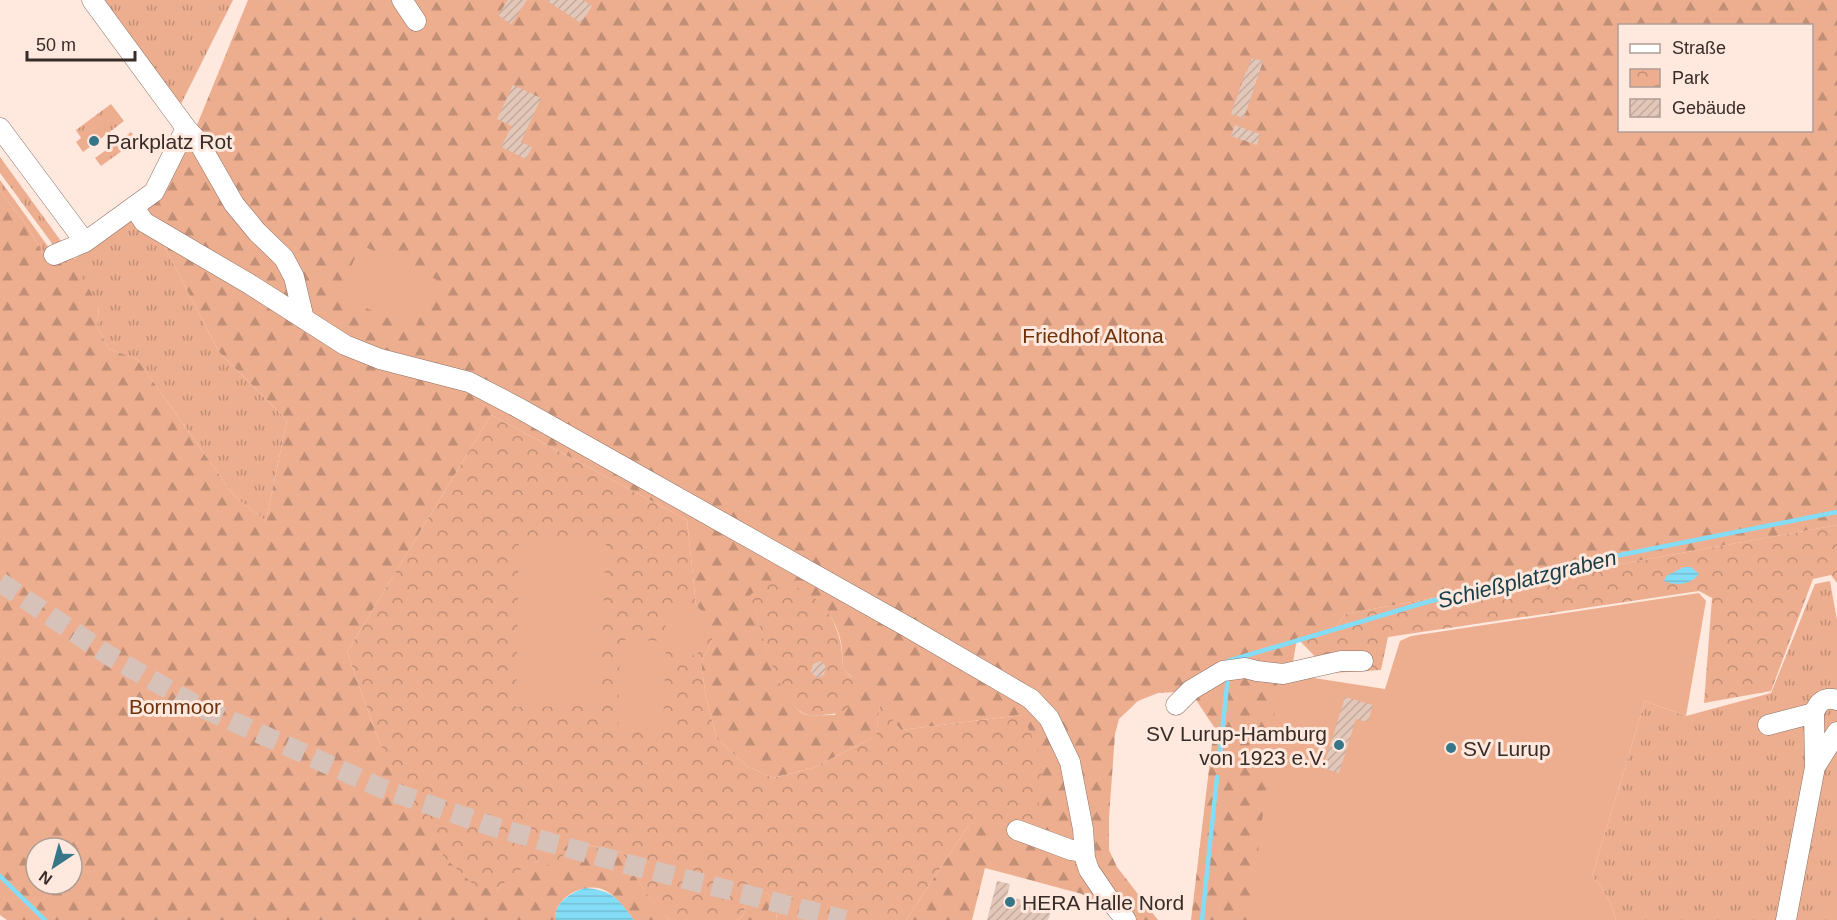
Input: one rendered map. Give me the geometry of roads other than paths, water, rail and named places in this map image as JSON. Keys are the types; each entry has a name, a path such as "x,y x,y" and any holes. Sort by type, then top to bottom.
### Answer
{"street":[{"path":"92,0 198,141 234,204 257,232 284,258 294,277 304,319"},
{"path":"402,0 416,21"},
{"path":"0,128 85,242"},
{"path":"54,255 85,242 154,192 186,128"},
{"path":"134,207 144,222 251,285 345,345 380,359 469,382 906,626 1031,699 1049,718 1070,762 1083,829 1084,852 1089,870 1126,920"},
{"path":"1176,705 1191,690 1223,671 1245,668 1283,674 1341,661 1363,661"},
{"path":"1786,920 1815,766 1814,713 1822,700 1830,698 1837,700"},
{"path":"1768,725 1814,713"},
{"path":"1815,766 1837,732"},
{"path":"1017,830 1071,850 1084,852"}],"water":[{"path":"1684,567 1691,567 1699,574 1683,584 1664,581 1666,576"},
{"path":"585,888 609,893 624,906 634,920 555,920 560,904"}],"waterway":[{"name":"Schießplatzgraben","path":"1228,661 1420,604 1555,568 1837,512"},
{"name":"Schießplatzgraben","path":"1219,761 1228,676"},
{"name":"Schießplatzgraben","path":"1202,920 1217,777"},
{"name":"Schießplatzgraben","path":"0,876 45,920"}],"tunnel":[{"path":"0,582 108,655 196,705 381,788 494,827 845,920"}],"place":[{"name":"Parkplatz Rot","path":"94,141"},
{"name":"SV Lurup-Hamburg von 1923 e.V.","path":"1339,745"},
{"name":"SV Lurup","path":"1451,748"},
{"name":"HERA Halle Nord","path":"1010,902"}],"park label":[{"name":"Friedhof Altona","path":"1093,335"},
{"name":"Bornmoor","path":"175,706"}]}
